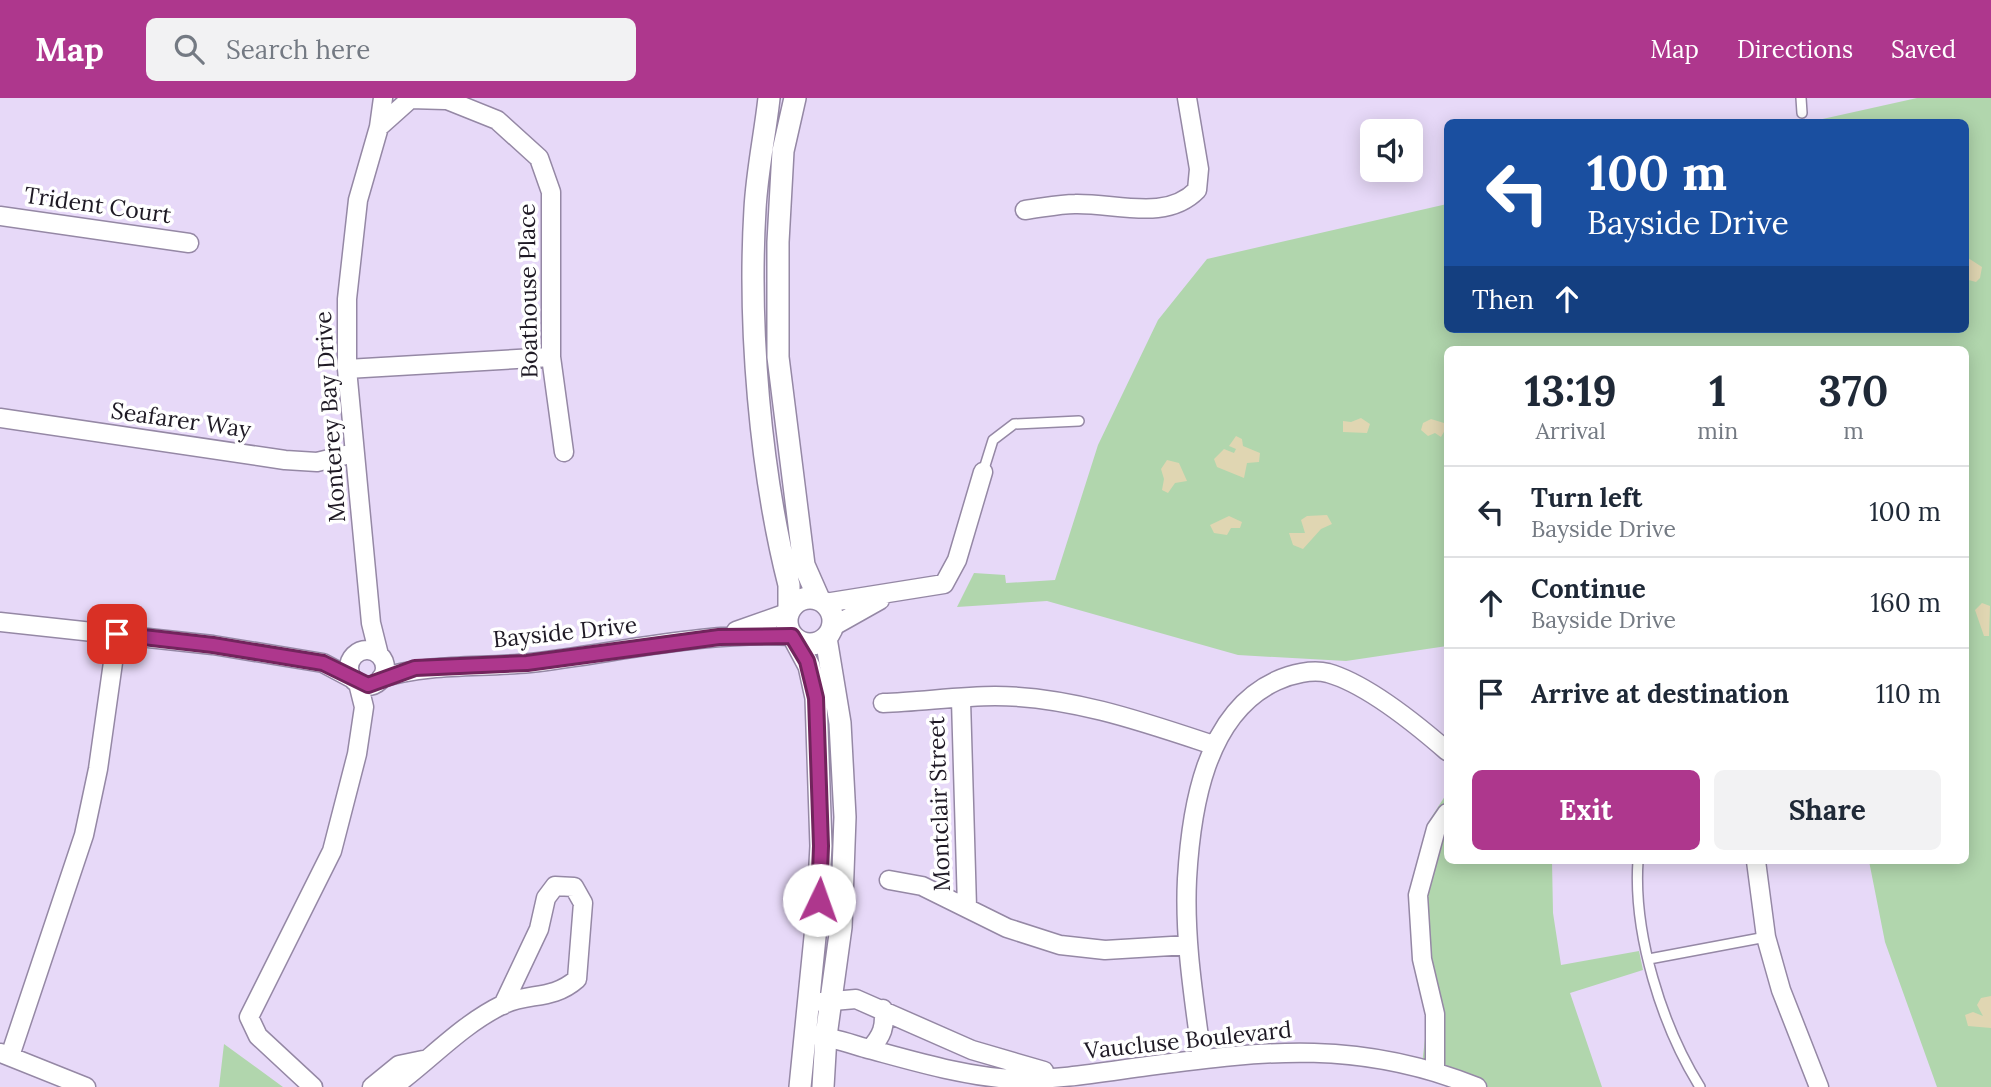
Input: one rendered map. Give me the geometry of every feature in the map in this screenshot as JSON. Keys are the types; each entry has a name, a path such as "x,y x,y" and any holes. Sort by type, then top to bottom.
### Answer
{"street":[{"name":"Boathouse Place","path":"383,98 397,104 409,100 444,99 497,120 539,158 551,192 551,357 564,452"},
{"name":"Monterey Bay Drive","path":"381,657 371,623 346,369 347,299 354,229 358,200 379,127 383,98"},
{"path":"769,98 760,152 755,211 755,324 759,393 789,585 788,629 807,661 813,682 819,773 820,882 800,1087"},
{"path":"795,98 782,164 778,242 778,357 804,565 822,601 832,614 829,633 840,723 845,817 841,927 826,1036 823,1087"},
{"path":"1026,210 1072,204 1164,208 1185,202 1197,190 1199,169 1187,98"},
{"path":"379,127 409,100"},
{"name":"Trident Court","path":"0,216 189,243"},
{"path":"346,369 551,357"},
{"name":"Seafarer Way","path":"0,418 285,460 317,462 354,453"},
{"path":"788,612 805,598 822,601 889,595 944,584 957,561 983,472"},
{"path":"793,637 813,644 889,595"},
{"name":"Bayside Drive","path":"719,637 788,612"},
{"path":"0,622 213,645 323,663 368,685 380,680"},
{"path":"363,707 356,681 349,671 371,623"},
{"path":"86,1087 5,1055 85,835 98,769 117,634"},
{"name":"Bayside Drive","path":"380,680 415,668 527,663 719,637 793,637"},
{"path":"313,1087 258,1036 249,1017 332,851 349,790 363,707 385,668 381,657 369,650 323,663"},
{"name":"Bayside Drive","path":"381,657 415,668"},
{"path":"1202,1059 1188,945 1187,878 1198,799 1213,745 1239,708 1263,687 1290,674 1325,672 1358,684 1444,749"},
{"name":"Montclair Street","path":"883,704 994,696 1041,700 1137,720 1213,745"},
{"name":"Montclair Street","path":"961,700 967,907"},
{"path":"1435,1070 1435,1014 1422,959 1418,895 1436,829 1444,817"},
{"path":"1756,864 1766,937 1781,990 1819,1087"},
{"name":"Montclair Street","path":"889,880 922,886 1007,928 1060,944 1105,950 1188,945"},
{"path":"393,1087 423,1060 503,1004 563,992 577,979 583,904 574,887 555,886 546,898 539,929 503,1004"},
{"name":"Vaucluse Boulevard","path":"807,1000 830,1003 847,998 883,1009 972,1051 1012,1064 1071,1077"},
{"path":"870,1049 880,1038 885,1022 883,1009"},
{"name":"Vaucluse Boulevard","path":"804,1034 826,1036 870,1049 1013,1079 1071,1077 1202,1059 1305,1052 1378,1056 1435,1070 1477,1087"},
{"path":"372,1087 399,1065 423,1060"}],"lane":[{"path":"1801,98 1802,113"},
{"path":"983,472 993,440 1014,424 1079,421"},
{"path":"1638,864 1637,883 1648,959 1680,1055 1700,1087"},
{"path":"1648,959 1766,937"}],"green space":[{"path":"1917,98 1991,98 1991,1087 1937,1087 1885,942 1870,864 1969,864 1969,346 1444,346 1444,646 1346,661 1238,655 1047,601 957,607 974,573 1005,575 1006,583 1055,580 1098,445 1158,320 1207,259 1444,205 1444,333 1969,333 1969,119 1822,119"},
{"path":"1444,798 1444,864 1552,864 1553,913 1561,965 1639,951 1643,970 1570,993 1602,1087 1477,1087 1422,1064 1428,1014 1411,894 1427,824"},
{"path":"224,1044 283,1087 219,1087"}],"sand":[{"path":"1969,259 1982,267 1980,278 1976,282 1969,280"},
{"path":"1361,418 1370,424 1367,433 1343,432 1343,421 1351,422"},
{"path":"1431,419 1444,423 1441,437 1435,433 1428,436 1421,430 1423,423"},
{"path":"1236,436 1242,439 1243,446 1260,453 1259,462 1247,463 1244,478 1217,467 1214,459 1224,449 1234,453 1236,449 1229,446"},
{"path":"1167,460 1179,463 1187,481 1175,483 1168,493 1162,490 1164,479 1161,469"},
{"path":"1327,515 1332,524 1321,529 1303,549 1293,545 1289,533 1305,533 1301,520 1307,516"},
{"path":"1229,516 1242,522 1240,528 1231,528 1227,535 1214,533 1210,525"},
{"path":"1982,603 1990,606 1989,636 1984,636 1975,610"},
{"path":"1991,996 1991,1028 1968,1026 1965,1015 1973,1012 1983,1016 1977,1005 1981,998"}],"route":[{"path":"117,634 213,645 323,663 363,685 374,684 381,678 415,668 527,663 719,637 792,636 807,661 816,698 821,846 819,900"}]}
